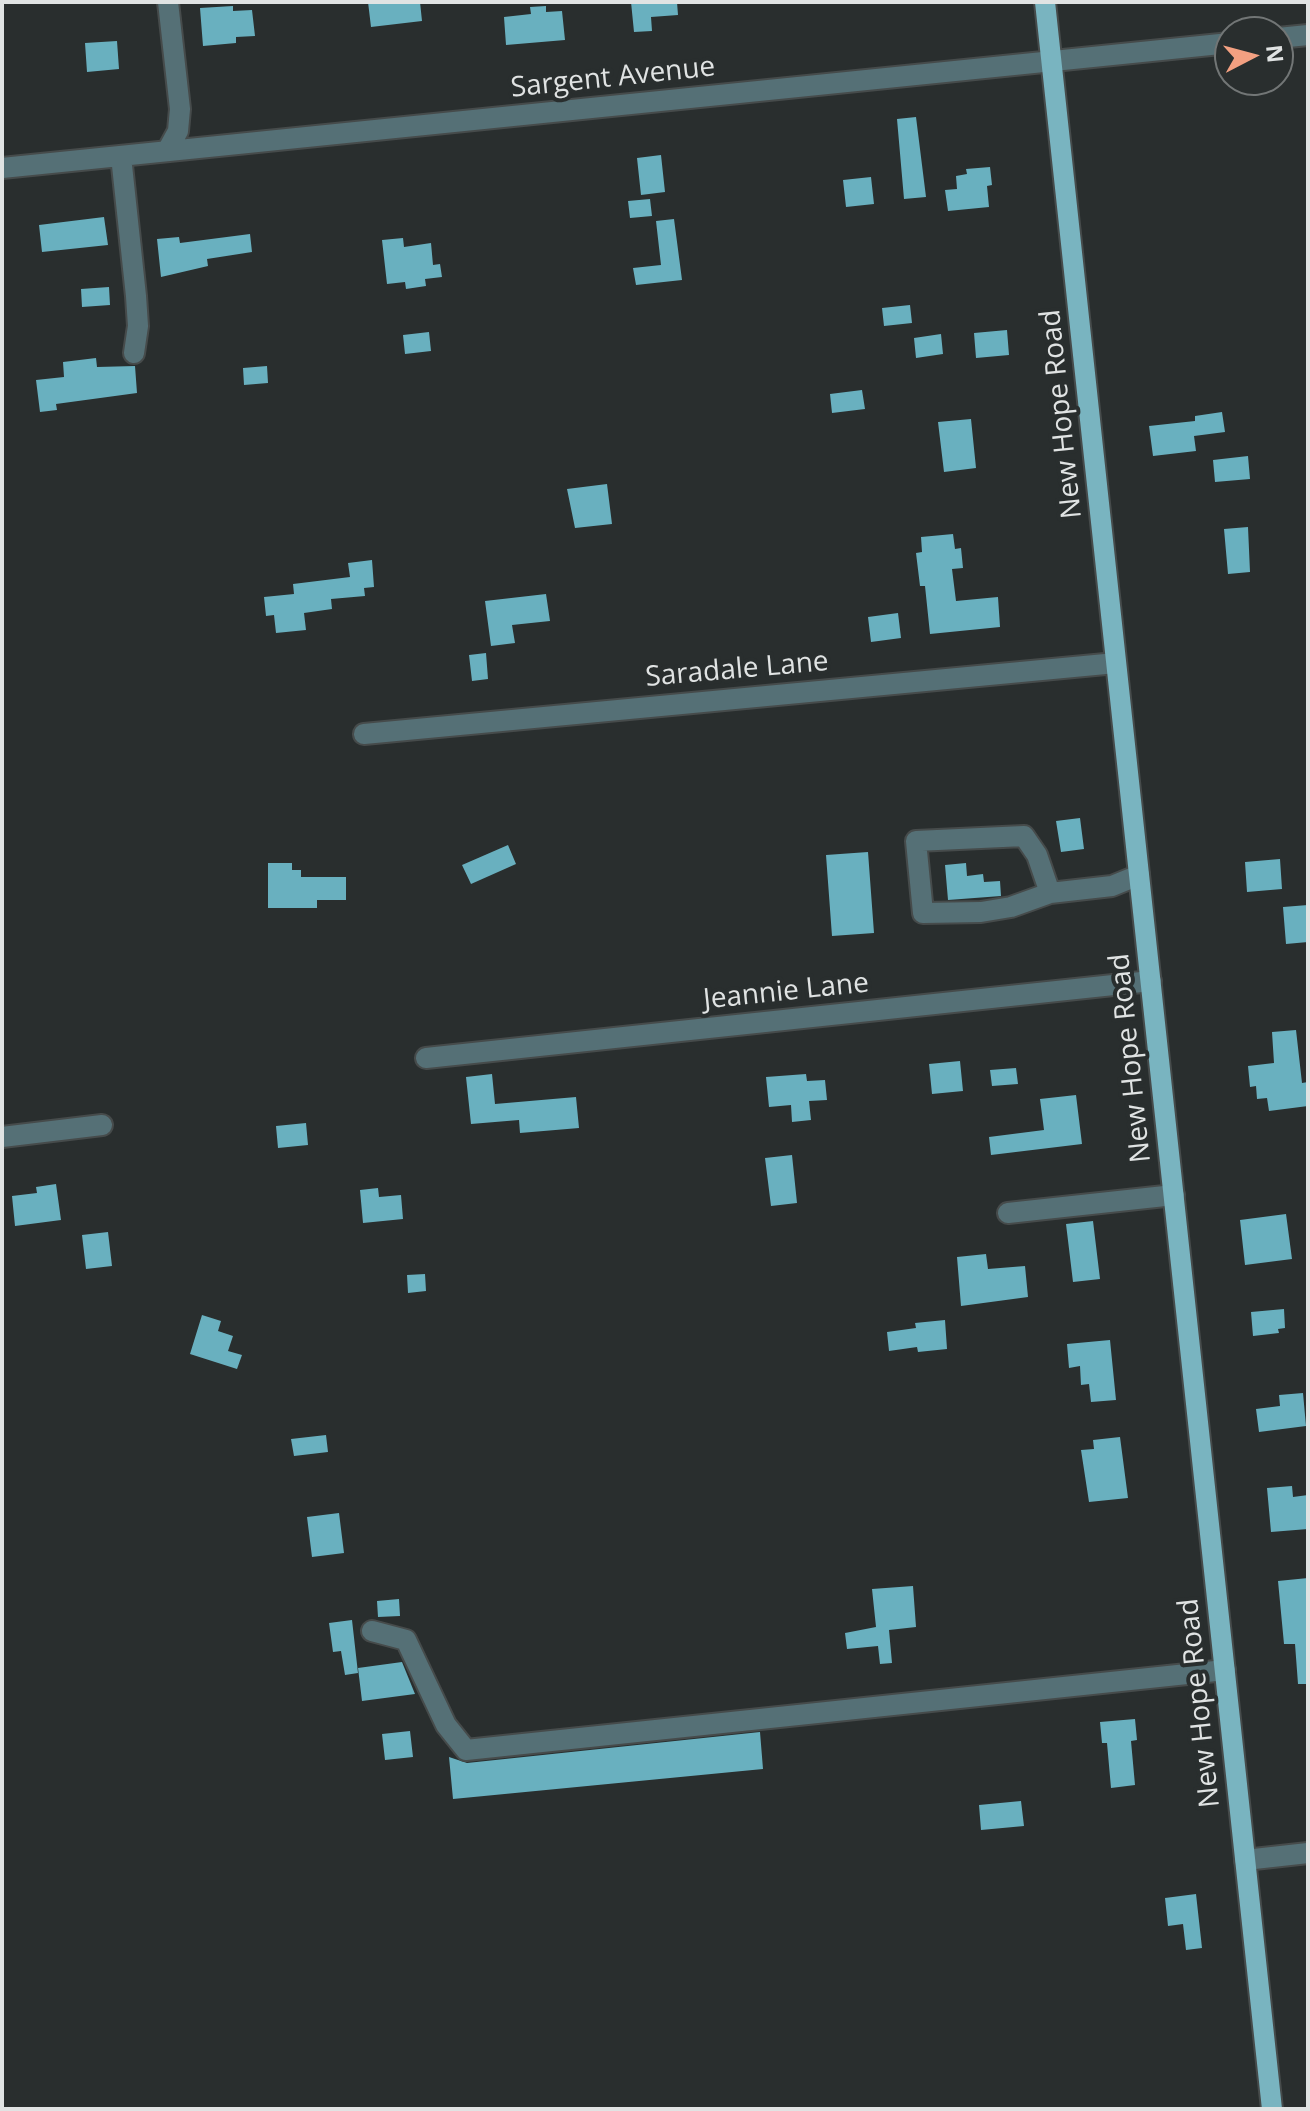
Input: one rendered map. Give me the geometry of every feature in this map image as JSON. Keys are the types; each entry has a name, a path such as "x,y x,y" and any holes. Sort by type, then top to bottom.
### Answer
{"main road":[{"name":"New Hope Road","path":"1045,2 1272,2109"}],"street":[{"path":"167,151 178,131 180,109 168,2"},
{"name":"Sargent Avenue","path":"2,168 1214,45"},
{"path":"121,156 138,326 134,353"},
{"name":"Saradale Lane","path":"364,734 1116,663"},
{"path":"1050,893 1037,855 1024,836 916,841 923,913 981,912 1011,907 1050,893 1112,886 1139,875"},
{"name":"Jeannie Lane","path":"426,1058 1151,981"},
{"path":"2,1137 102,1125"},
{"path":"1008,1213 1174,1195"},
{"path":"372,1631 406,1640 446,1725 466,1750 1225,1670"},
{"path":"1245,1860 1308,1853"}],"building":[{"path":"368,2 420,2 422,21 371,27"},
{"path":"631,2 677,2 678,15 651,17 652,31 634,32"},
{"path":"233,6 233,11 252,10 255,36 236,37 236,43 203,46 200,8"},
{"path":"546,6 546,12 562,11 565,40 506,45 504,17 531,14 530,7"},
{"path":"117,41 119,69 87,72 85,43"},
{"path":"916,117 926,197 904,199 897,119"},
{"path":"661,155 665,192 641,195 637,158"},
{"path":"990,167 992,185 987,186 989,207 948,211 945,190 957,189 956,176 967,174 966,169"},
{"path":"871,177 874,204 846,207 843,180"},
{"path":"650,199 652,216 630,218 628,201"},
{"path":"104,217 108,245 42,252 39,225"},
{"path":"674,219 682,280 636,285 633,268 661,265 656,221"},
{"path":"250,234 252,252 207,259 208,266 161,277 157,239 179,237 180,243"},
{"path":"403,238 404,247 431,243 433,265 440,264 442,277 425,279 426,286 406,289 405,282 387,284 382,240"},
{"path":"109,287 110,305 82,307 81,289"},
{"path":"910,305 912,323 884,326 882,308"},
{"path":"1007,330 1009,355 976,358 974,333"},
{"path":"429,332 431,351 405,354 403,335"},
{"path":"941,334 943,354 916,358 914,338"},
{"path":"96,358 97,367 135,366 137,393 56,404 57,410 40,412 36,380 64,377 63,362"},
{"path":"267,366 268,383 244,385 243,368"},
{"path":"862,390 865,409 832,413 830,394"},
{"path":"1222,412 1225,432 1194,436 1196,451 1153,456 1149,426 1195,421 1195,416"},
{"path":"971,419 976,468 944,472 938,422"},
{"path":"1248,456 1250,479 1215,482 1213,460"},
{"path":"607,484 612,524 575,528 567,489"},
{"path":"1248,527 1250,572 1228,574 1224,529"},
{"path":"953,534 955,549 961,548 963,568 952,569 956,601 998,597 1000,627 930,634 925,586 920,586 916,553 922,552 921,537"},
{"path":"372,560 374,587 364,588 365,596 331,599 332,609 304,613 306,630 276,633 274,615 266,616 264,597 294,594 293,584 350,577 348,563"},
{"path":"546,594 550,621 512,625 515,643 491,646 485,601"},
{"path":"898,613 901,638 871,642 868,617"},
{"path":"486,653 488,679 472,681 469,655"},
{"path":"1080,818 1084,849 1061,852 1056,821"},
{"path":"508,845 516,864 471,884 462,865"},
{"path":"868,852 874,933 832,936 826,855"},
{"path":"1280,859 1282,889 1247,892 1245,862"},
{"path":"268,863 292,863 292,870 301,870 301,877 346,877 346,900 317,900 317,908 268,908"},
{"path":"966,863 967,876 983,874 984,882 1000,881 1001,896 948,900 945,865"},
{"path":"1308,905 1308,942 1286,944 1283,907"},
{"path":"1296,1030 1302,1083 1308,1082 1308,1106 1269,1111 1267,1098 1257,1099 1256,1086 1250,1087 1248,1066 1274,1063 1272,1032"},
{"path":"960,1061 963,1091 932,1094 929,1064"},
{"path":"1016,1068 1018,1084 992,1086 990,1070"},
{"path":"492,1074 495,1104 576,1097 579,1128 520,1133 519,1120 471,1124 466,1077"},
{"path":"806,1074 807,1081 825,1080 827,1100 809,1101 811,1120 792,1122 791,1105 769,1107 766,1077"},
{"path":"1076,1095 1082,1144 991,1155 989,1137 1044,1130 1040,1099"},
{"path":"306,1123 308,1145 278,1148 276,1126"},
{"path":"792,1155 797,1203 771,1206 765,1158"},
{"path":"56,1184 61,1220 15,1226 12,1196 37,1193 36,1187"},
{"path":"378,1188 379,1197 401,1195 403,1219 363,1223 360,1190"},
{"path":"1286,1214 1292,1259 1245,1265 1240,1220"},
{"path":"1093,1221 1100,1279 1073,1282 1066,1224"},
{"path":"108,1232 112,1266 86,1269 82,1235"},
{"path":"986,1254 988,1269 1025,1266 1028,1297 961,1306 957,1257"},
{"path":"425,1274 426,1291 408,1293 407,1275"},
{"path":"1284,1309 1285,1328 1278,1329 1279,1333 1253,1336 1251,1312"},
{"path":"202,1315 221,1321 218,1331 233,1336 228,1351 242,1355 237,1369 190,1354"},
{"path":"945,1320 947,1349 918,1352 917,1347 889,1351 887,1332 916,1328 915,1323"},
{"path":"1110,1340 1116,1400 1091,1402 1089,1384 1081,1385 1080,1366 1069,1368 1067,1344"},
{"path":"1303,1393 1306,1426 1259,1432 1256,1409 1280,1406 1279,1395"},
{"path":"326,1435 328,1452 294,1456 291,1439"},
{"path":"1120,1437 1128,1498 1089,1502 1081,1450 1094,1449 1093,1440"},
{"path":"1292,1486 1293,1497 1308,1495 1308,1529 1271,1532 1267,1488"},
{"path":"339,1513 344,1553 312,1557 307,1517"},
{"path":"1308,1578 1308,1684 1298,1684 1295,1644 1284,1644 1278,1581"},
{"path":"913,1586 916,1627 889,1630 892,1663 880,1664 878,1646 847,1649 845,1633 876,1627 872,1589"},
{"path":"399,1599 400,1616 378,1617 377,1601"},
{"path":"352,1620 358,1673 345,1675 341,1651 333,1652 329,1623"},
{"path":"402,1662 415,1694 362,1701 358,1668"},
{"path":"1135,1719 1137,1740 1131,1741 1135,1785 1111,1788 1107,1743 1102,1743 1100,1722"},
{"path":"410,1731 413,1757 385,1760 382,1734"},
{"path":"760,1732 763,1769 453,1799 449,1757 467,1763"},
{"path":"1021,1801 1024,1826 981,1830 979,1805"},
{"path":"1196,1894 1202,1948 1186,1950 1183,1924 1168,1926 1165,1898"}]}
